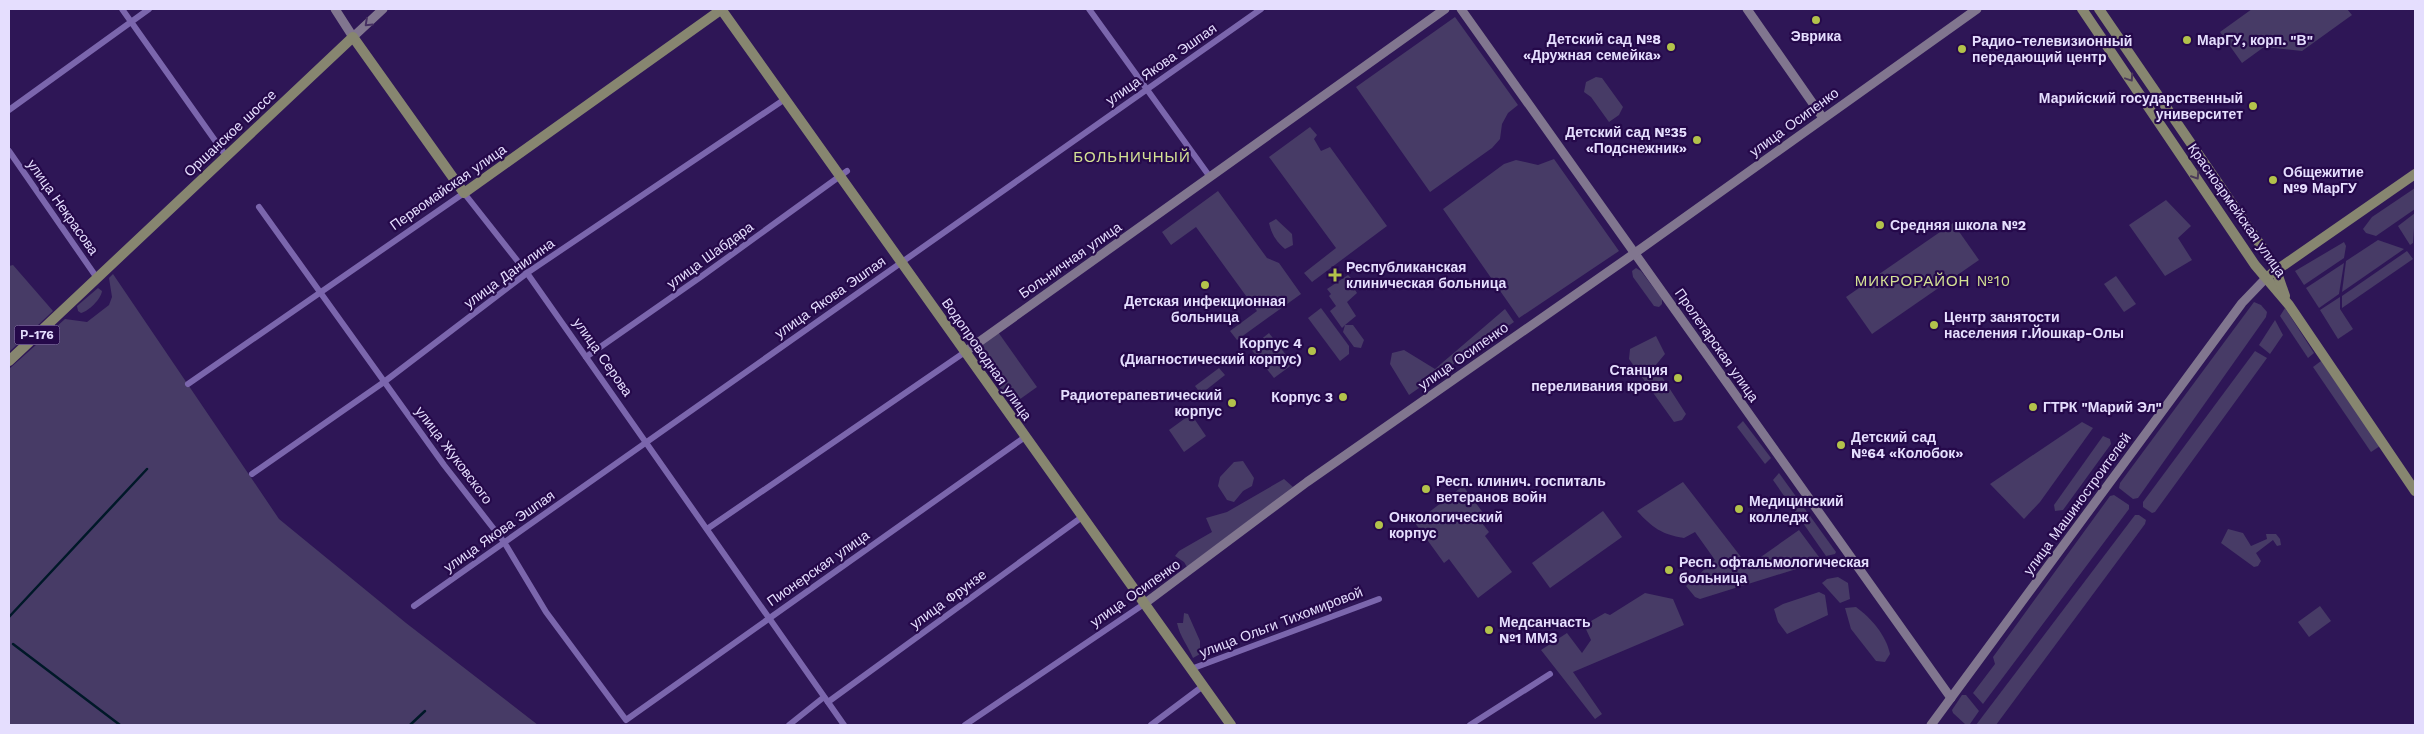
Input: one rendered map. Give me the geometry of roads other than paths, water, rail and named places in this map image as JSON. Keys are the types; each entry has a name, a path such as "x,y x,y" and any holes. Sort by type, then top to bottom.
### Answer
{"main road":[{"name":"Водопроводная улица","path":"721,9 785,99 844,174 901,262 1231,725"},
{"name":"Первомайская улица","path":"464,192 721,9"},
{"name":"Красноармейская улица","path":"2082,9 2266,278 2287,301 2415,491"},
{"name":"Красноармейская улица","path":"2099,9 2276,270 2287,301"},
{"name":"Оршанское шоссе","path":"9,361 353,37"},
{"name":"улица Серова","path":"353,37 464,192"},
{"name":"улица Машиностроителей","path":"2266,278 2415,174"}],"street":[{"path":"122,9 226,156"},
{"path":"9,110 149,9"},
{"name":"улица Серова","path":"335,9 353,37"},
{"name":"Оршанское шоссе","path":"353,37 383,9"},
{"path":"1089,9 1210,177"},
{"name":"улица Якова Эшпая","path":"414,606 1261,9"},
{"name":"Больничная улица","path":"707,528 965,352 1446,9"},
{"name":"Пролетарская улица","path":"1461,9 1950,698"},
{"path":"1747,9 1823,118"},
{"name":"улица Осипенко","path":"965,725 1144,604 1307,482 1634,253 1977,9"},
{"name":"улица Данилина","path":"252,474 384,382 527,273 785,99"},
{"name":"улица Некрасова","path":"9,151 97,278"},
{"name":"улица Шабдара","path":"586,357 844,174"},
{"name":"улица Серова","path":"464,192 527,273 844,725"},
{"name":"Первомайская улица","path":"188,384 464,192"},
{"name":"улица Жуковского","path":"259,207 444,465 504,542 546,612 626,720"},
{"name":"улица Машиностроителей","path":"1930,725 2242,303 2266,278"},
{"name":"Пионерская улица","path":"626,720 1025,437"},
{"name":"улица Фрунзе","path":"790,725 1082,517"},
{"name":"улица Ольги Тихомировой","path":"1191,670 1379,599"},
{"path":"1470,725 1550,674"},
{"path":"1151,725 1203,686"}],"waterway":[{"path":"9,617 147,469"},
{"path":"13,644 120,725"},
{"path":"410,725 425,711"}],"place":[{"name":"Эврика","path":"1816,20"},
{"name":"МарГУ, корп. \"В\"","path":"2187,40"},
{"name":"Детский сад №8 «Дружная семейка»","path":"1671,47"},
{"name":"Радио-телевизионный передающий центр","path":"1962,49"},
{"name":"Марийский государственный университет","path":"2253,106"},
{"name":"Детский сад №35 «Подснежник»","path":"1697,140"},
{"name":"Общежитие №9 МарГУ","path":"2273,180"},
{"name":"Средняя школа №2","path":"1880,225"},
{"name":"Республиканская клиническая больница","path":"1335,275"},
{"name":"Детская инфекционная больница","path":"1205,285"},
{"name":"Центр занятости населения г.Йошкар-Олы","path":"1934,325"},
{"name":"Корпус 4 (Диагностический корпус)","path":"1312,351"},
{"name":"Станция переливания крови","path":"1678,378"},
{"name":"Корпус 3","path":"1343,397"},
{"name":"Радиотерапевтический корпус","path":"1232,403"},
{"name":"ГТРК \"Марий Эл\"","path":"2033,407"},
{"name":"Детский сад №64 «Колобок»","path":"1841,445"},
{"name":"Респ. клинич. госпиталь ветеранов войн","path":"1426,489"},
{"name":"Медицинский колледж","path":"1739,509"},
{"name":"Онкологический корпус","path":"1379,525"},
{"name":"Респ. офтальмологическая больница","path":"1669,570"},
{"name":"Медсанчасть №1 ММЗ","path":"1489,630"}],"district":[{"name":"БОЛЬНИЧНЫЙ","path":"1132,157"},
{"name":"МИКРОРАЙОН №10","path":"1933,281"}]}
